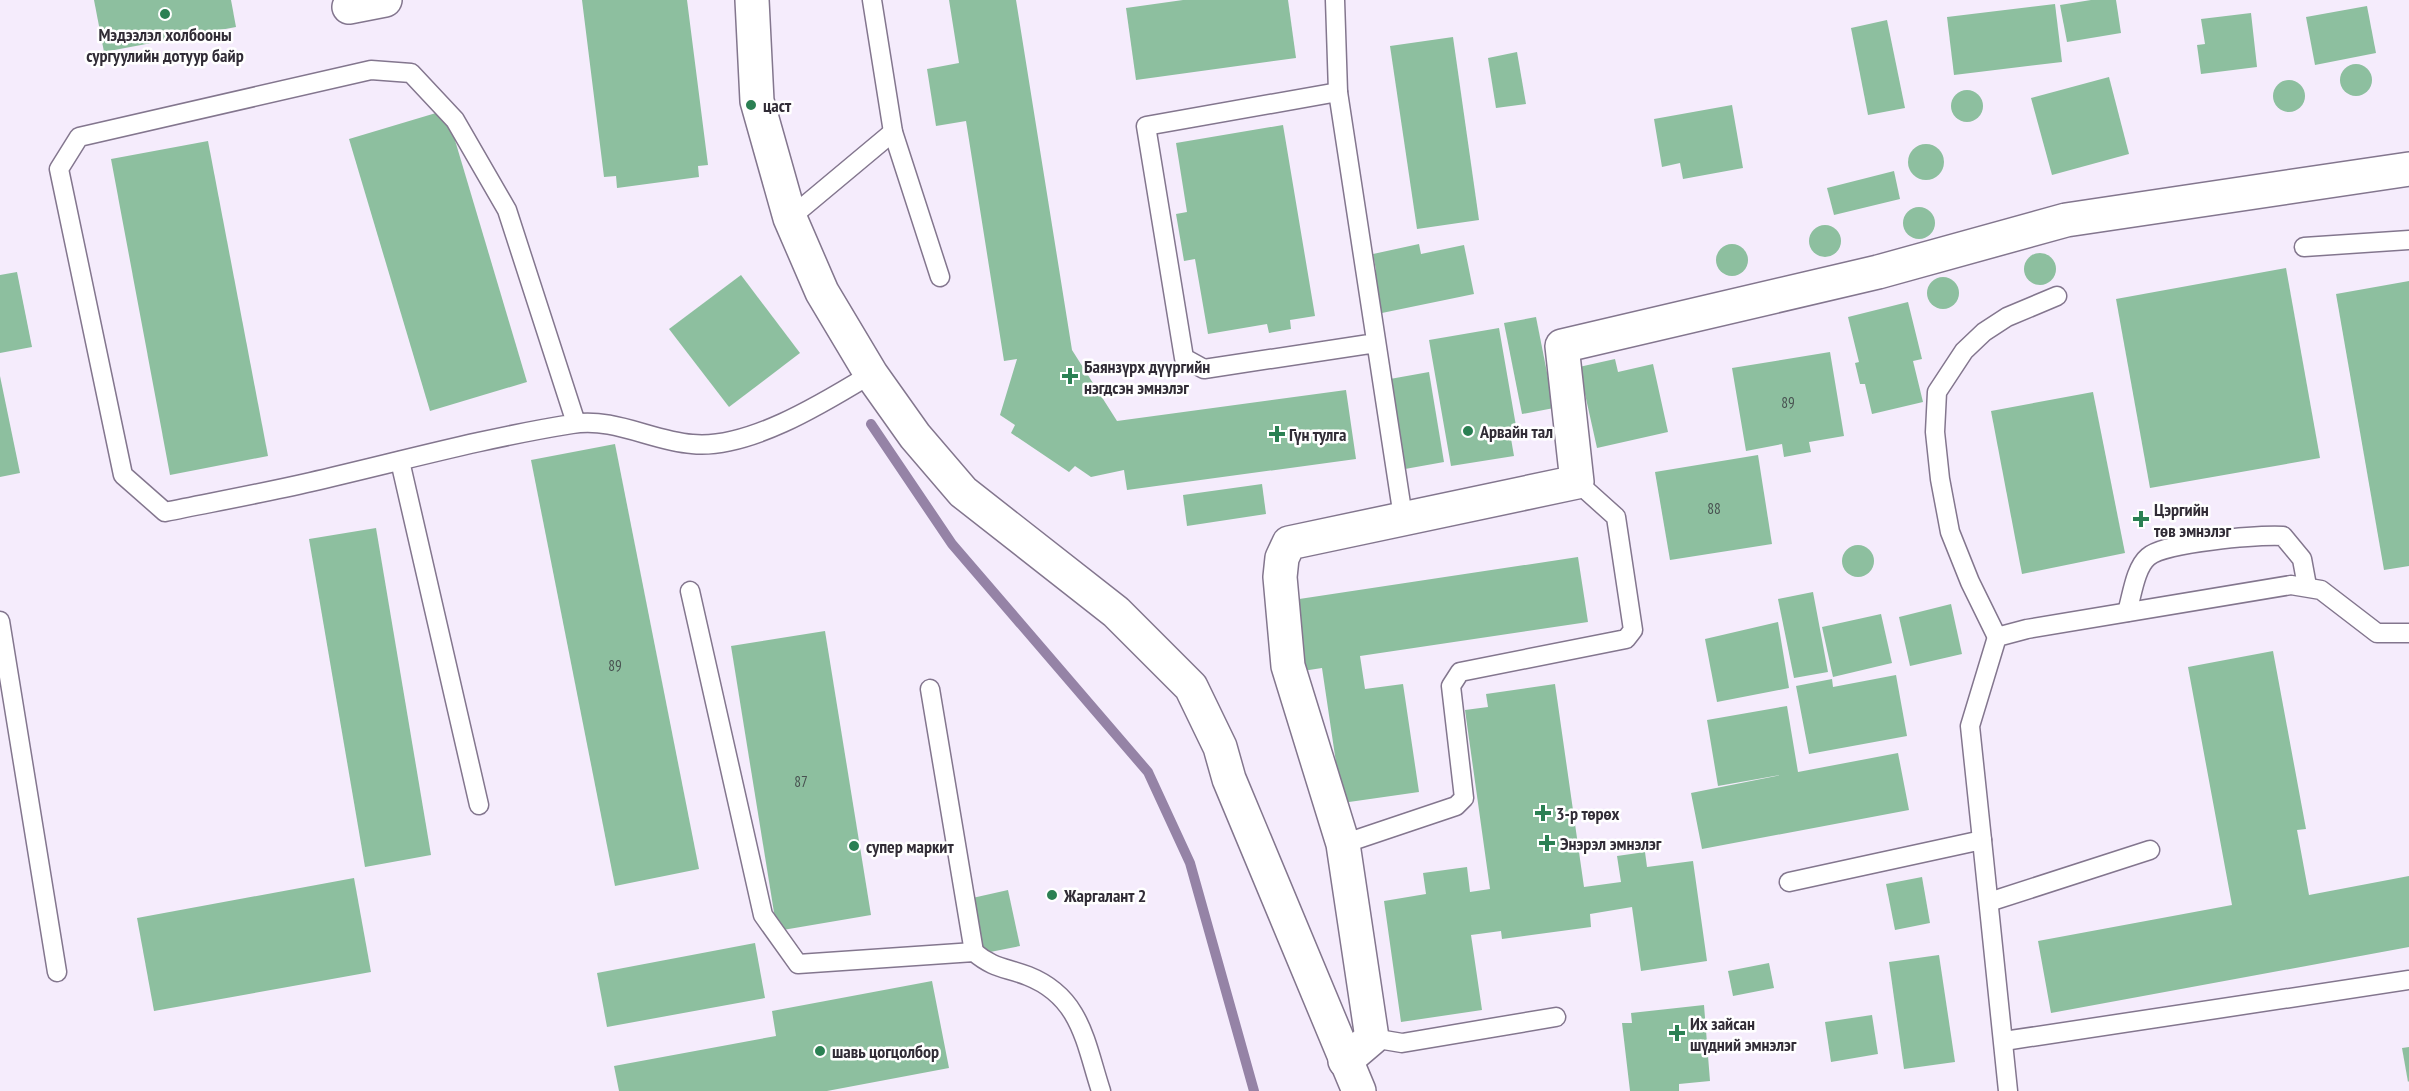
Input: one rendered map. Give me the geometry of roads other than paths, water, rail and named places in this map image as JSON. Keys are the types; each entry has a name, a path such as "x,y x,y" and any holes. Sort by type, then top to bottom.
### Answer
{"street":[{"path":"349,8 385,0"},
{"path":"752,0 757,101 790,218 822,292 872,374 915,436 963,492 1116,612 1191,687 1220,747 1229,779 1359,1091"},
{"path":"1345,1060 1372,1038 1343,844 1288,666 1280,577 1282,558 1289,543 1403,517 1577,482 1562,346 1878,272 2066,220 2409,169"}],"lane":[{"path":"872,0 892,132 940,277"},
{"path":"1335,0 1338,92 1403,517"},
{"path":"576,423 507,210 456,120 411,74 371,70 79,137 59,169 123,475 165,512 500,437 576,423 621,427 693,445 731,441 802,416 872,374"},
{"path":"1338,92 1146,126 1184,358 1204,369 1376,343"},
{"path":"790,218 892,132"},
{"path":"2304,247 2409,240"},
{"path":"2008,1091 1970,726 1997,637 1970,582 1950,532 1940,479 1935,432 1937,392 1964,351 1984,332 2007,317 2057,296"},
{"path":"400,461 479,805"},
{"path":"1343,844 1456,806 1464,798 1451,686 1460,672 1626,639 1633,630 1616,517 1577,482"},
{"path":"2127,612 2147,558 2162,548 2259,535 2283,536 2302,559 2307,586"},
{"path":"1997,637 2027,629 2291,585 2320,590 2377,633 2409,633"},
{"path":"690,591 763,915 798,964 974,952"},
{"path":"0,621 57,972"},
{"path":"930,689 974,952 988,964 1028,976 1056,990 1074,1011 1101,1091"},
{"path":"1789,882 1982,840"},
{"path":"1989,902 2150,850"},
{"path":"2004,1041 2409,980"},
{"path":"1372,1038 1402,1043 1556,1017"}],"waterway":[{"path":"871,424 952,544 1148,772 1190,863 1254,1091"}],"place":[{"name":"Мэдээлэл холбооны сургуулийн дотуур байр","path":"165,14"},
{"name":"цаст","path":"751,105"},
{"name":"Баянзүрх дүүргийн нэгдсэн эмнэлэг","path":"1070,376"},
{"name":"Арвайн тал","path":"1468,431"},
{"name":"Гүн тулга","path":"1277,434"},
{"name":"Цэргийн төв эмнэлэг","path":"2141,519"},
{"name":"3-р төрөх","path":"1543,813"},
{"name":"Энэрэл эмнэлэг","path":"1547,843"},
{"name":"супер маркит","path":"854,846"},
{"name":"Жаргалант 2","path":"1052,895"},
{"name":"Их зайсан шүдний эмнэлэг","path":"1677,1033"},
{"name":"шавь цогцолбор","path":"820,1051"}]}
